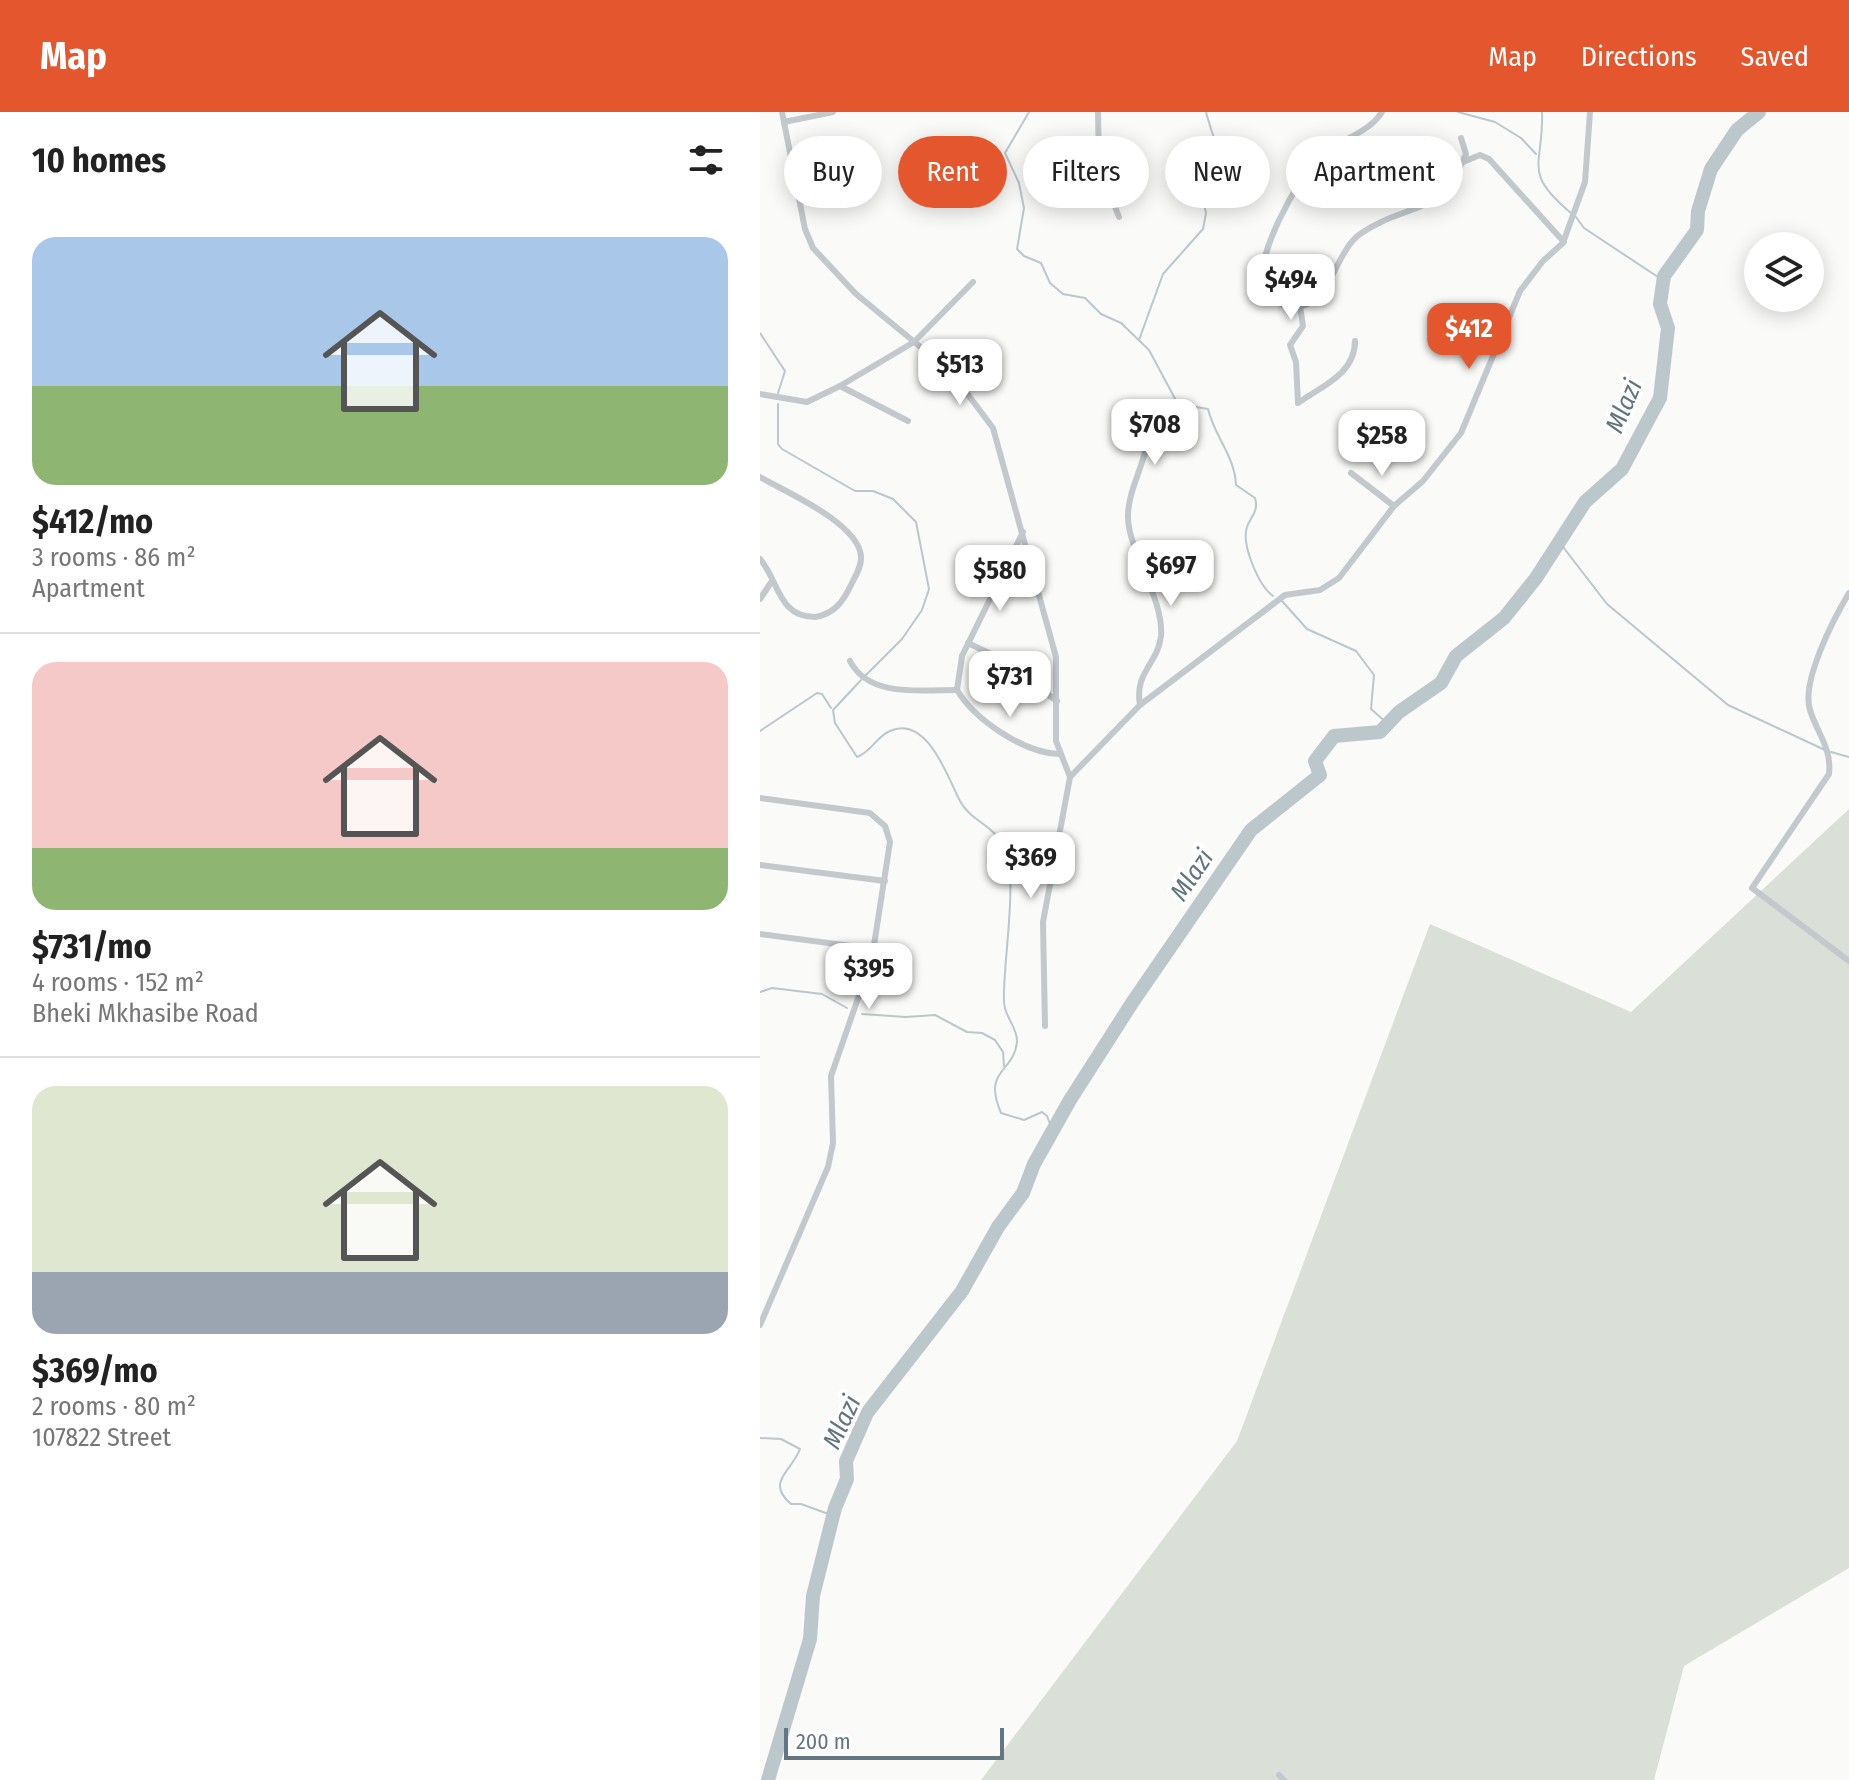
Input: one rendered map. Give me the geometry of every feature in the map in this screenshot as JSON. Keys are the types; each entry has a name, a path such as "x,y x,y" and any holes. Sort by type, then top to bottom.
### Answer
{"street":[{"path":"782,112 805,229 813,248 856,294 951,372 993,428 1056,657 1059,754 1070,777"},
{"path":"784,122 833,112"},
{"path":"1098,112 1099,166 1119,217"},
{"path":"1382,112 1370,127 1315,162 1264,253 1260,270 1265,287 1281,304 1300,306 1319,296 1353,239 1368,229 1419,208"},
{"path":"1045,1026 1043,922 1070,777 1140,705 1285,595 1313,593 1328,587 1356,558 1394,506 1423,481 1461,433 1520,291 1564,240 1585,182 1590,112"},
{"path":"1463,144 1466,154 1463,162"},
{"path":"1463,162 1480,155 1489,159 1564,240"},
{"path":"760,394 807,402 840,386 914,342 973,282"},
{"path":"1300,306 1303,326 1290,345 1296,362 1294,387 1298,403 1346,371 1355,355 1355,341"},
{"path":"840,386 908,421"},
{"path":"1140,705 1140,680 1161,635 1147,572 1128,520 1147,439 1147,422"},
{"path":"1351,473 1394,506"},
{"path":"760,477 846,529 857,543 861,556 859,569 846,596 836,608 822,616 809,617 790,609 779,598 760,559"},
{"path":"1023,532 968,643 957,673 957,690 966,702 1018,744 1037,752 1059,754"},
{"path":"760,599 772,581"},
{"path":"1849,593 1808,689 1811,713 1828,751 1829,774 1752,888 1849,961"},
{"path":"968,643 993,655 1057,701"},
{"path":"850,661 855,671 866,680 907,690 957,690"},
{"path":"760,798 861,811 879,819 890,842 874,949 831,1076 833,1143 828,1167 760,1325"},
{"path":"760,865 885,881"},
{"path":"760,934 874,949"}],"shaded area":[{"path":"1849,809 1849,1568 1684,1666 1654,1780 981,1780 1237,1441 1430,924 1631,1012"}],"waterway":[{"path":"1029,112 1005,153 1019,183 1024,208 1017,249 1024,256 1041,263 1050,283 1063,294 1085,298 1101,314 1121,323 1149,350 1180,408 1208,409 1232,465 1236,485 1255,498 1255,510 1247,527 1247,544 1257,575 1273,596"},
{"path":"1139,340 1163,274 1203,229 1206,213 1202,196 1218,162 1206,112"},
{"path":"1458,112 1495,122 1521,138 1536,154"},
{"path":"1542,112 1540,177 1555,199 1571,213"},
{"name":"Mlazi","path":"768,1780 810,1639 813,1596 835,1508 847,1479 846,1461 867,1413 962,1291 998,1227 1023,1193 1034,1164 1070,1100 1132,1003 1251,830 1320,775 1315,761 1334,736 1380,732 1399,712 1441,683 1456,656 1504,618 1536,578 1585,502 1622,469 1660,398 1668,328 1660,304 1664,276 1697,230 1698,211 1711,169 1737,130 1759,112"},
{"path":"1576,217 1584,228 1664,281"},
{"path":"760,333 785,371 778,393"},
{"path":"778,404 778,444 782,449 855,491 873,491 893,499 916,522 929,589 922,610 902,639 866,675"},
{"path":"1560,543 1607,604 1728,705 1825,750"},
{"path":"1282,601 1307,629 1356,651 1374,675 1371,709 1388,724"},
{"path":"862,679 833,710 835,723 857,757 890,731 903,728 915,732 934,751 964,807 1003,844 1010,876 1004,1002 1017,1042 1011,1060 997,1079 996,1099 1001,1113 1024,1120 1042,1112 1047,1116 1053,1132"},
{"path":"760,731 817,693 822,694 831,708"},
{"path":"1831,752 1849,757"},
{"path":"760,992 772,988 822,994 847,1008"},
{"path":"862,1014 935,1015 967,1032 982,1033 995,1040 1003,1052 1004,1066"},
{"path":"760,1438 781,1439 800,1449 780,1483 780,1489 791,1504 801,1504 834,1516"}]}
